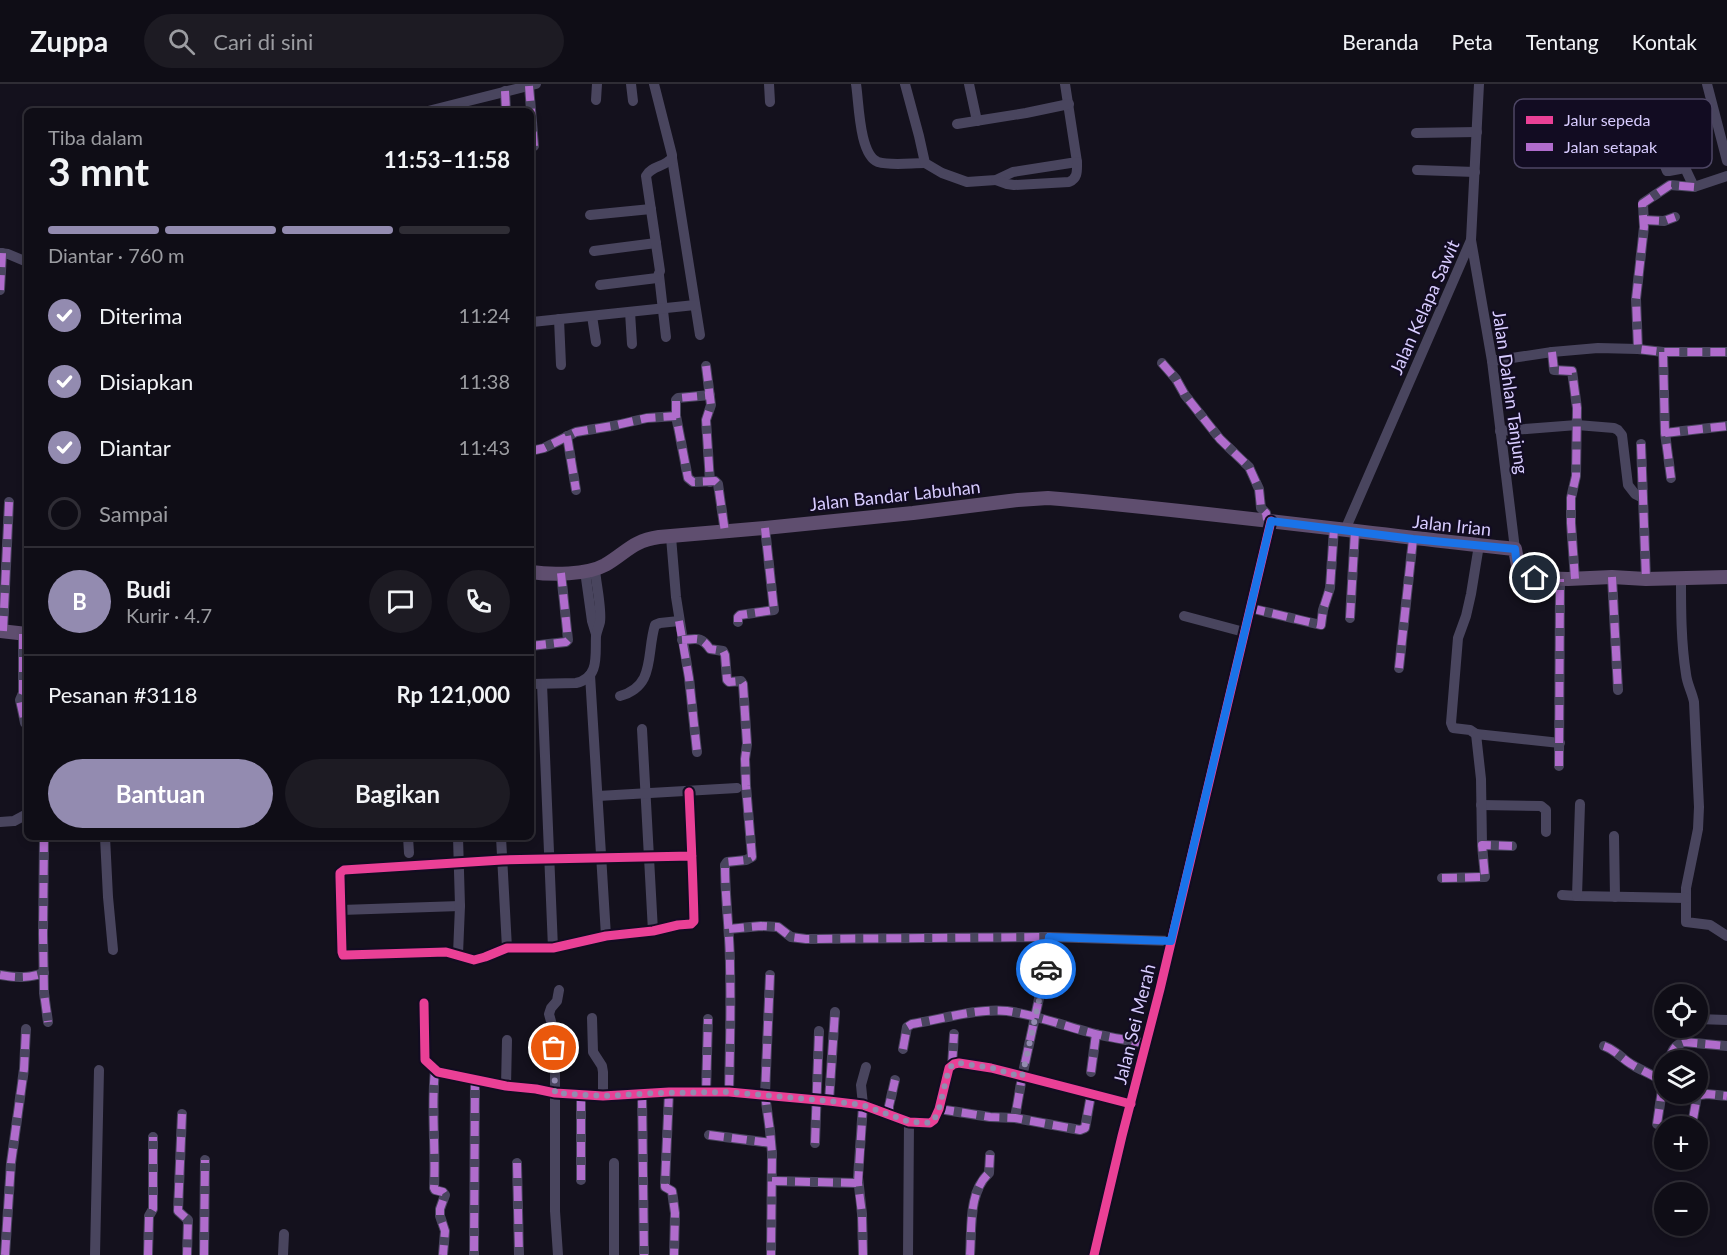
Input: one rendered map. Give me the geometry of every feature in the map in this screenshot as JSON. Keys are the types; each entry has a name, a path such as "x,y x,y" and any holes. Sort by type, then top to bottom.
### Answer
{"main road":[{"name":"Jalan Bandar Labuhan","path":"534,572 561,573 590,570 603,566 642,540 1048,498 1269,520 1345,530"},
{"name":"Jalan Irian","path":"1345,530 1515,549 1518,567 1524,575 1535,578 1727,577"},
{"path":"1,631 24,634"}],"street":[{"path":"596,100 597,84"},
{"path":"631,84 633,101"},
{"path":"654,84 672,158 700,335"},
{"path":"768,84 770,102"},
{"path":"856,84 865,147 871,158 888,164 925,163 942,173 967,182 996,180 1014,185 1069,182 1077,174 1065,84"},
{"path":"905,84 925,163"},
{"path":"969,84 977,121"},
{"name":"Jalan Kelapa Sawit","path":"1345,530 1471,240 1479,84"},
{"path":"1707,84 1711,99"},
{"path":"448,108 532,85 533,108"},
{"path":"506,92 506,108"},
{"path":"1712,103 1727,160"},
{"path":"957,124 1069,104"},
{"path":"1416,133 1477,132"},
{"path":"666,337 646,176 647,172 668,164 672,158"},
{"path":"996,180 1013,172 1077,162"},
{"path":"1666,168 1667,171 1684,168 1694,187"},
{"path":"1417,170 1476,172"},
{"path":"1638,349 1636,299 1643,239 1643,203 1670,185 1694,187 1727,176"},
{"path":"590,215 651,209"},
{"path":"1644,220 1664,220 1675,217"},
{"name":"Jalan Dahlan Tanjung","path":"1471,240 1492,361 1515,549"},
{"path":"594,251 656,243"},
{"path":"0,290 1,253 24,260"},
{"path":"600,285 657,278 659,275"},
{"path":"534,322 696,305"},
{"path":"630,312 632,344"},
{"path":"592,316 596,342"},
{"path":"559,320 561,365"},
{"path":"1492,361 1598,348 1663,352 1727,352"},
{"path":"1552,352 1554,370 1572,371 1577,408 1576,476 1571,498 1575,579"},
{"path":"1663,352 1665,433 1671,477"},
{"path":"1162,363 1220,439 1249,467 1258,489 1261,506 1269,520"},
{"path":"706,366 711,405 706,420 711,482"},
{"path":"710,395 678,398 676,416 688,478 693,482 715,481 719,488 725,532"},
{"path":"534,450 544,448 576,432 647,418 676,416"},
{"path":"1500,431 1577,425 1607,426 1618,430 1622,435 1628,485 1635,494 1643,498"},
{"path":"1665,433 1727,426"},
{"path":"567,436 576,490"},
{"path":"1641,444 1646,579"},
{"path":"1,631 9,501"},
{"name":"Jalan Sei Merah","path":"1094,1255 1147,1044 1269,520"},
{"path":"738,622 740,615 774,610 765,528"},
{"path":"1250,608 1321,625 1345,530"},
{"path":"1345,530 1350,618"},
{"path":"671,537 679,621 689,678 697,752"},
{"path":"1399,668 1413,539"},
{"path":"1479,545 1471,594 1458,638 1451,723 1453,728 1470,730 1476,734 1560,743"},
{"path":"590,570 592,621 596,634 596,658 590,675 606,936"},
{"path":"534,646 568,640 561,573"},
{"path":"1612,577 1618,690"},
{"path":"1681,578 1682,644 1687,680 1694,702 1700,807 1698,829 1690,864 1686,922 1710,925 1727,936"},
{"path":"1559,766 1560,579"},
{"path":"1184,616 1244,632"},
{"path":"620,696 633,692 644,680 655,625 679,621"},
{"path":"682,640 704,640 710,649 724,652 727,680 729,682 741,681 744,684 747,744 746,786 752,857 725,864 729,929 729,1092"},
{"path":"24,664 23,693 20,700 24,718"},
{"path":"553,948 550,858 537,684 576,683 590,675"},
{"path":"642,729 653,931"},
{"path":"1442,878 1485,877 1481,779 1476,734"},
{"path":"598,796 737,788"},
{"path":"689,792 692,856 693,922 691,924 606,936 553,948 507,948 474,960 447,952 343,955 340,874 344,870 550,858 692,856"},
{"path":"1577,897 1580,804"},
{"path":"1481,805 1541,806 1546,810 1546,832"},
{"path":"0,822 14,821 24,816"},
{"path":"1614,836 1615,897"},
{"path":"44,840 44,993 48,1022"},
{"path":"105,840 113,950"},
{"path":"408,840 409,853"},
{"path":"458,840 460,906 458,954"},
{"path":"501,840 507,948"},
{"path":"1482,845 1512,846"},
{"path":"1562,895 1686,898"},
{"path":"341,910 460,906"},
{"path":"729,929 778,927 791,937 806,939 1049,937 1171,941"},
{"path":"1015,1118 1048,957 1049,937"},
{"path":"0,975 18,978 44,973"},
{"path":"770,975 765,1095 771,1143 771,1255"},
{"path":"558,1255 555,1211 554,1048 549,1014 557,1000 559,990"},
{"path":"424,1003 425,1060 435,1070 475,1080 555,1093 603,1096 669,1092 729,1092 863,1105 909,1122 930,1123 939,1109 949,1068 959,1063 992,1068 1131,1104"},
{"path":"903,1049 907,1027 912,1024 995,1011 1036,1017 1096,1034 1147,1044"},
{"path":"829,1101 835,1012"},
{"path":"592,1018 593,1052 602,1066 603,1096"},
{"path":"706,1093 708,1019"},
{"path":"1708,1019 1727,1020"},
{"path":"5,1255 11,1163 24,1068 26,1029"},
{"path":"815,1143 819,1031"},
{"path":"952,1066 954,1034"},
{"path":"1091,1072 1096,1034"},
{"path":"507,1040 507,1086"},
{"path":"1673,1050 1684,1042 1727,1046"},
{"path":"1604,1046 1612,1049 1632,1065 1654,1075"},
{"path":"863,1255 862,1214 858,1183 863,1105 861,1085 866,1067"},
{"path":"95,1255 99,1070"},
{"path":"435,1070 434,1188 445,1194 440,1216 445,1233 443,1255"},
{"path":"474,1255 475,1080"},
{"path":"889,1114 895,1080"},
{"path":"669,1092 665,1187 673,1192 675,1200 674,1255"},
{"path":"642,1093 644,1255"},
{"path":"1708,1094 1727,1096"},
{"path":"580,1180 582,1095"},
{"path":"939,1109 1015,1118 1083,1130 1091,1095"},
{"path":"182,1114 178,1211 188,1221 187,1255"},
{"path":"908,1255 909,1122"},
{"path":"710,1135 771,1143"},
{"path":"148,1255 149,1216 153,1209 153,1137"},
{"path":"970,1255 974,1203 979,1185 989,1173 990,1155"},
{"path":"204,1255 205,1160"},
{"path":"517,1162 519,1255"},
{"path":"614,1163 614,1255"},
{"path":"772,1181 858,1183"},
{"path":"283,1255 284,1234"}],"marked path":[{"path":"529,86 531,108"},
{"path":"505,91 506,108"},
{"path":"1694,187 1670,185 1642,204 1644,227 1636,299 1638,349 1663,352 1727,352"},
{"path":"1644,220 1664,221 1675,217"},
{"path":"0,290 2,253"},
{"path":"1552,352 1554,370 1572,371 1577,408 1576,476 1571,498 1575,579"},
{"path":"1663,352 1665,433 1671,478"},
{"path":"1162,363 1220,439 1249,467 1259,489 1261,508 1266,513 1267,520"},
{"path":"706,366 711,405 706,420 710,482"},
{"path":"676,416 678,398 710,395"},
{"path":"534,450 544,448 576,432 647,418 676,416 688,478 693,482 715,481 718,484 725,532"},
{"path":"1665,433 1727,426"},
{"path":"567,436 576,490"},
{"path":"1641,444 1646,579"},
{"path":"3,631 9,502"},
{"path":"738,622 740,615 774,610 765,528"},
{"path":"1250,608 1321,625 1330,588 1334,528"},
{"path":"1350,618 1355,531"},
{"path":"1399,668 1413,539"},
{"path":"534,646 568,640 561,573"},
{"path":"1612,577 1618,690"},
{"path":"1559,766 1560,579"},
{"path":"679,621 689,678 697,752"},
{"path":"23,634 23,693 20,700 24,718"},
{"path":"682,640 698,639 710,649 723,651 727,680 729,682 741,681 743,684 747,744 746,786 752,857 727,862 725,865 730,954 729,1092"},
{"path":"44,840 44,993 48,1022"},
{"path":"1442,878 1485,877 1482,845 1512,846"},
{"path":"729,929 778,927 791,937 806,939 1049,937 1048,957 1015,1118"},
{"path":"0,975 22,977 44,973"},
{"path":"770,975 765,1095 772,1153 771,1255"},
{"path":"903,1049 907,1027 912,1024 971,1012 995,1010 1029,1015 1099,1035 1147,1044"},
{"path":"829,1101 835,1012"},
{"path":"706,1093 708,1019"},
{"path":"5,1255 11,1163 24,1069 26,1029"},
{"path":"815,1143 819,1031"},
{"path":"952,1066 954,1034"},
{"path":"1091,1072 1096,1034"},
{"path":"1674,1050 1684,1042 1727,1046"},
{"path":"1604,1046 1654,1076"},
{"path":"435,1070 434,1188 445,1195 440,1209 445,1231 443,1255"},
{"path":"470,1079 475,1080 474,1255"},
{"path":"889,1114 895,1080"},
{"path":"669,1092 665,1187 672,1191 675,1213 674,1255"},
{"path":"642,1093 644,1255"},
{"path":"1708,1094 1727,1096"},
{"path":"581,1095 581,1180"},
{"path":"939,1109 990,1117 1015,1118 1080,1130 1085,1128 1091,1095"},
{"path":"1658,1116 1660,1104"},
{"path":"1694,1116 1696,1104"},
{"path":"863,1105 858,1183 862,1214 863,1255"},
{"path":"182,1114 178,1211 188,1220 187,1255"},
{"path":"709,1135 771,1143"},
{"path":"148,1255 149,1216 153,1209 153,1137"},
{"path":"970,1255 974,1200 977,1190 989,1173 990,1155"},
{"path":"204,1255 205,1160"},
{"path":"517,1163 519,1255"},
{"path":"772,1181 858,1183"}],"cycle path":[{"path":"1094,1255 1160,989 1271,521"},
{"path":"689,792 693,873 694,921 691,924 606,936 553,948 507,948 474,960 446,952 346,955 342,952 340,873 344,870 502,860 692,856"},
{"path":"424,1003 425,1060 438,1072 506,1086 555,1093 603,1096 669,1092 729,1092 863,1105 909,1122 930,1123 939,1109 949,1068 959,1063 991,1068 1131,1104"}],"way so far":[{"path":"554,1048 555,1093 603,1096 729,1092 863,1105 909,1122 930,1123 939,1109 949,1068 954,1064 992,1068 1022,1077 1046,969"}],"route":[{"path":"1046,969 1049,937 1171,941 1271,521 1515,549 1519,571 1535,578"}]}
